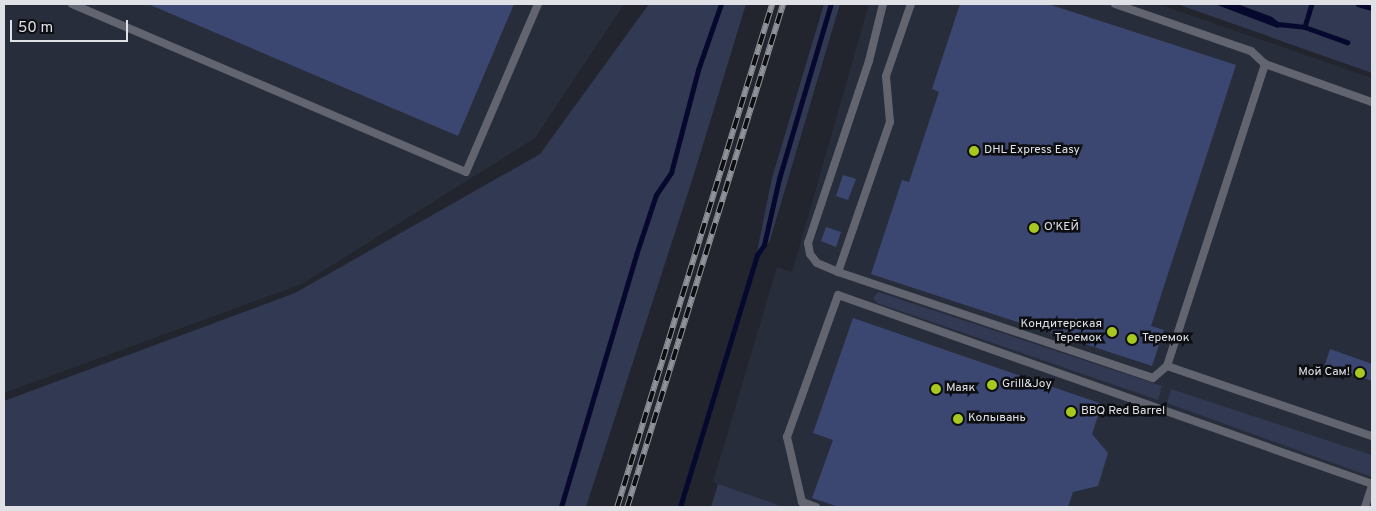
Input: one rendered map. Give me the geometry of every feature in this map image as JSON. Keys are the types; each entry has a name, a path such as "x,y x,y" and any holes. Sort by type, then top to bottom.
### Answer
{"lane":[{"path":"72,4 466,172 538,4"},
{"path":"883,4 868,61 808,243 810,254 817,263 838,272 1152,378 1167,366 1265,64"},
{"path":"838,272 890,122 886,76 911,4"},
{"path":"1115,4 1251,51 1265,64 1372,102"},
{"path":"816,507 802,502 787,437 838,295 1372,484 1365,507"},
{"path":"1167,366 1372,436"}],"shaded area":[{"path":"4,4 624,4 535,138 302,284 4,393"},
{"path":"649,4 746,4 694,174 586,507 4,507 4,401 295,293 540,154"},
{"path":"824,4 840,4 770,240 762,254 757,252 772,178"},
{"path":"869,4 1158,4 1372,78 1372,507 711,507 718,484 713,482 777,267 792,272"},
{"path":"1177,4 1215,4 1278,28 1272,17 1237,4 1372,4 1372,73"},
{"path":"1215,4 1237,4 1272,17 1282,25 1278,28"},
{"path":"878,292 1162,386 1158,400 877,303 873,298"},
{"path":"1171,389 1372,455 1372,477 1167,403"},
{"path":"718,484 784,507 711,507"}],"building":[{"path":"148,4 514,4 458,136"},
{"name":"О’КЕЙ","path":"960,4 1048,4 1236,65 1151,326 1164,330 1152,366 871,274 902,180 909,182 939,92 932,89"},
{"path":"843,175 856,179 848,200 836,196"},
{"path":"826,227 841,232 836,247 821,241"},
{"name":"Колывань","path":"853,318 1102,404 1092,434 1108,453 1098,486 1073,492 1068,507 839,507 812,498 833,440 813,433"},
{"name":"Мой Сам!","path":"1330,349 1372,364 1372,381 1325,365"}],"waterway":[{"path":"561,507 636,255 656,195 671,173 698,70 721,4"},
{"path":"680,507 757,255 764,245 779,179 831,4"},
{"path":"1312,4 1305,27 1347,42"},
{"path":"1358,4 1372,8"},
{"path":"1278,24 1305,27"}],"railway":[{"path":"617,507 772,4"},
{"path":"627,507 783,4"}],"place":[{"name":"DHL Express Easy","path":"974,151"},
{"name":"О’КЕЙ","path":"1034,228"},
{"name":"Кондитерская Теремок","path":"1112,332"},
{"name":"Теремок","path":"1132,339"},
{"name":"Мой Сам!","path":"1360,373"},
{"name":"Grill&Joy","path":"992,385"},
{"name":"Маяк","path":"936,389"},
{"name":"BBQ Red Barrel","path":"1071,412"},
{"name":"Колывань","path":"958,419"}]}
